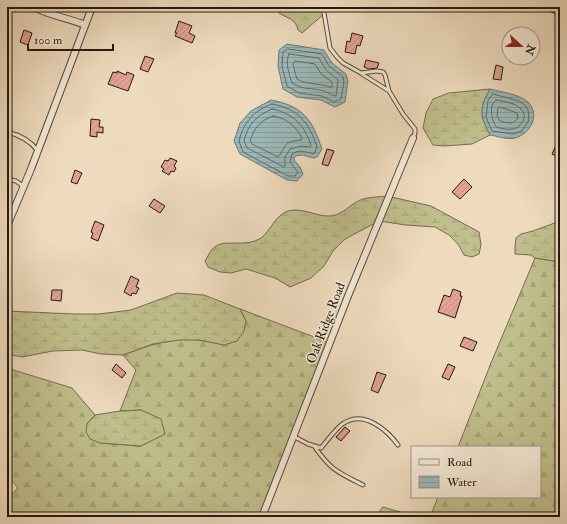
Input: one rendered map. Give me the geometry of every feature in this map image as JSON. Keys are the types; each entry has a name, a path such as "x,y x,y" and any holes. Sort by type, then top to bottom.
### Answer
{"street":[{"path":"34,7 49,14 85,25"},
{"path":"7,226 38,151 92,7"},
{"name":"Oak Ridge Road","path":"262,517 351,290 413,138"}],"lane":[{"path":"323,7 330,48 343,63 389,91"},
{"path":"361,73 383,72 389,91 403,114 415,129 413,138"},
{"path":"7,132 26,140 38,151"},
{"path":"7,179 16,181 24,186"},
{"path":"293,436 321,448 343,423 355,419 373,422 390,434 398,445"},
{"path":"314,446 331,468 363,485"}],"green space":[{"path":"277,7 332,7 302,33 298,30 293,21 279,13"},
{"path":"490,89 484,102 482,112 484,122 490,135 472,144 444,146 433,145 423,128 426,113 433,99 449,93"},
{"path":"387,196 431,206 479,232 481,245 479,254 472,257 464,255 458,244 449,235 435,227 379,221 345,239 333,251 324,266 311,278 290,287 275,278 246,269 231,273 220,272 208,267 205,261 213,249 220,244 243,243 255,241 261,238 283,213 288,211 298,210 323,216 333,216 363,199"},
{"path":"560,221 560,262 535,258 531,255 515,254 516,238 521,234"},
{"path":"535,258 560,262 560,517 430,517 438,498 541,498 541,446 458,446"},
{"path":"177,293 204,295 240,309 246,321 244,331 237,341 224,345 199,340 179,340 153,344 123,355 101,354 82,350 53,351 22,357 7,354 7,311 99,314 131,310"},
{"path":"240,309 330,343 261,517 7,517 7,499 18,488 7,475 7,368 72,388 95,415 87,424 100,443 141,446 164,433 141,410 120,411 136,370 123,355 169,341 189,339 224,345 246,321"},
{"path":"141,410 161,419 165,434 141,446 100,443 90,439 86,432 87,424 95,415 120,411"},
{"path":"383,507 417,517 375,517"}],"water":[{"path":"287,44 324,50 332,63 346,74 348,81 345,102 335,107 321,100 297,97 283,89 278,66 279,50"},
{"path":"490,89 515,95 524,99 532,107 534,118 525,133 515,138 490,135 484,122 482,112 484,102"},
{"path":"271,100 299,110 310,122 322,149 317,157 314,158 302,155 295,156 294,160 300,167 303,174 297,181 287,180 240,154 234,141 240,123 251,111"}],"building":[{"path":"538,7 560,7 560,12 559,15"},
{"path":"179,21 192,26 189,33 195,36 192,43 175,36"},
{"path":"24,30 32,33 28,45 20,42"},
{"path":"352,33 363,36 360,46 357,45 355,54 345,52 347,41 350,42"},
{"path":"145,56 154,59 148,72 140,69"},
{"path":"366,60 379,63 377,68 369,69 364,67"},
{"path":"496,65 503,67 501,80 493,79"},
{"path":"117,71 126,75 127,72 134,75 128,91 108,84 113,72 117,73"},
{"path":"91,119 100,120 99,127 103,127 103,133 97,132 97,137 90,136"},
{"path":"560,136 560,158 552,154"},
{"path":"327,149 334,151 328,166 322,164"},
{"path":"170,158 177,161 174,166 176,168 174,172 171,171 169,175 162,171 164,169 161,167 165,160 168,161"},
{"path":"75,170 82,173 77,184 71,182"},
{"path":"464,179 472,187 460,199 452,192"},
{"path":"154,199 165,206 160,213 149,206"},
{"path":"95,221 104,225 98,241 91,238 93,233 91,232"},
{"path":"131,276 139,280 136,287 139,288 136,294 132,293 131,296 124,292"},
{"path":"453,289 461,292 460,296 462,296 455,318 438,312 444,295 450,297"},
{"path":"52,290 62,290 61,301 51,300"},
{"path":"464,337 477,342 473,351 460,346"},
{"path":"116,364 126,373 122,378 112,370"},
{"path":"448,364 455,367 449,380 442,377"},
{"path":"377,372 386,375 378,393 371,390"},
{"path":"345,427 350,431 341,441 336,437"}]}
